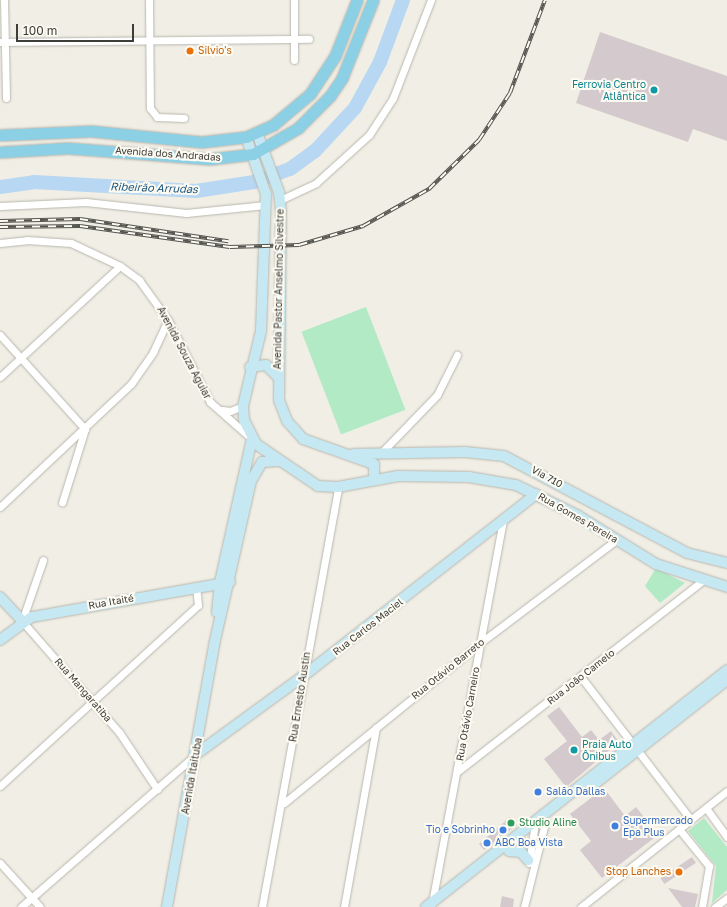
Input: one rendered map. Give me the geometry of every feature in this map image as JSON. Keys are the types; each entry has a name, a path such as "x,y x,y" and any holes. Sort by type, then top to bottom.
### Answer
{"main road":[{"name":"Avenida dos Andradas","path":"0,135 91,131 201,142 246,137 257,133 287,115 318,84 335,56 357,0"},
{"name":"Avenida dos Andradas","path":"0,152 68,148 210,159 254,158 266,153 309,119 330,96 342,78 373,0"},
{"name":"Avenida Pastor Anselmo Silvestre","path":"257,133 266,153 279,196 279,400 294,429 316,446 351,454"},
{"name":"Avenida Pastor Anselmo Silvestre","path":"246,137 266,194 262,326 250,367 243,406 252,439"},
{"path":"250,367 266,365 278,377"},
{"name":"Rua Gomes Pereira","path":"252,439 263,451 286,462 318,486 338,487 374,479 468,477 516,485 536,494 656,564 702,581 727,587"},
{"name":"Avenida Itaituba","path":"167,907 252,439"},
{"name":"Via 710","path":"351,454 465,452 504,456 687,553 727,563"},
{"path":"351,454 374,464 374,479"},
{"name":"Avenida Itaituba","path":"225,582 251,481 262,462 286,462"},
{"name":"Rua Carlos Maciel","path":"195,755 302,677 536,494"},
{"name":"Rua Itaité","path":"0,640 22,621 196,586 225,582"},
{"name":"Rua Mangaratiba","path":"0,597 22,621"},
{"path":"431,906 509,851 635,748 727,670"},
{"path":"635,748 727,680"},
{"path":"431,906 538,826"},
{"path":"509,851 521,852 530,865"}],"street":[{"path":"4,0 2,42 6,98"},
{"path":"149,0 150,108 154,115 184,118"},
{"path":"294,0 294,60"},
{"path":"279,196 316,183 368,135 393,98 432,0"},
{"path":"2,42 149,39 309,39"},
{"path":"0,206 86,202 186,213 266,205"},
{"name":"Avenida Souza Aguiar","path":"0,243 42,240 71,243 120,266 139,280 168,320 200,386 219,410 252,439"},
{"path":"0,249 9,242"},
{"path":"0,377 120,266"},
{"path":"0,507 85,429 142,370 168,320"},
{"path":"0,335 22,357 85,429"},
{"path":"381,453 437,395 456,355"},
{"path":"219,410 230,411 243,406"},
{"path":"62,502 85,429"},
{"path":"392,440 394,449 402,452"},
{"name":"Rua Ernesto Austin","path":"262,907 284,803 302,677 338,487"},
{"name":"Rua Otávio Carneiro","path":"431,906 458,770 503,521"},
{"name":"Rua Otávio Barreto","path":"284,803 480,643 616,540"},
{"path":"22,621 43,560"},
{"name":"Rua João Camelo","path":"458,770 581,677 702,581"},
{"path":"0,786 94,702 198,605 196,586"},
{"name":"Rua Mangaratiba","path":"22,621 119,732 157,789"},
{"path":"581,677 691,820"},
{"path":"344,907 376,728"},
{"path":"21,907 195,755"},
{"path":"581,907 727,791"},
{"path":"706,808 727,837"},
{"path":"524,907 530,865 538,826"},
{"path":"530,865 538,826"},
{"path":"679,829 709,866 702,907"},
{"path":"0,863 40,907"},
{"path":"715,907 727,898"}],"green space":[{"path":"366,307 405,410 341,434 302,332"},
{"path":"656,568 685,583 660,603 645,586"},
{"path":"704,818 727,847 727,890 712,903 716,866 688,831"}],"building":[{"name":"Ferrovia Centro Atlântica","path":"600,32 727,76 727,141 693,129 688,142 576,103"},
{"name":"Praia Auto Ônibus","path":"559,707 582,737 591,730 599,740 611,731 619,742 566,787 544,759 567,741 547,716"},
{"name":"Supermercado Epa Plus","path":"604,788 625,816 636,807 658,835 602,878 580,850 591,841 570,814"},
{"path":"510,817 517,825 484,850 479,844"},
{"name":"Stop Lanches","path":"692,857 696,863 664,884 660,878"},
{"path":"668,888 698,894 695,907 682,907"},
{"path":"502,896 514,899 513,907 500,907"}],"waterway":[{"name":"Ribeirão Arrudas","path":"0,187 34,182 196,191 254,182 290,169 315,151 355,108 380,62 403,0"}],"railway":[{"path":"0,227 80,226 230,247 299,245 363,226 429,189 479,140 510,93 545,0"},
{"path":"0,221 80,219 228,241"}],"place":[{"name":"Silvio's","path":"190,51"},
{"name":"Ferrovia Centro Atlântica","path":"654,90"},
{"name":"Praia Auto Ônibus","path":"574,750"},
{"name":"Salão Dallas","path":"538,792"},
{"name":"Studio Aline","path":"511,823"},
{"name":"Supermercado Epa Plus","path":"615,826"},
{"name":"Tio e Sobrinho","path":"503,830"},
{"name":"ABC Boa Vista","path":"487,843"},
{"name":"Stop Lanches","path":"679,872"}]}
